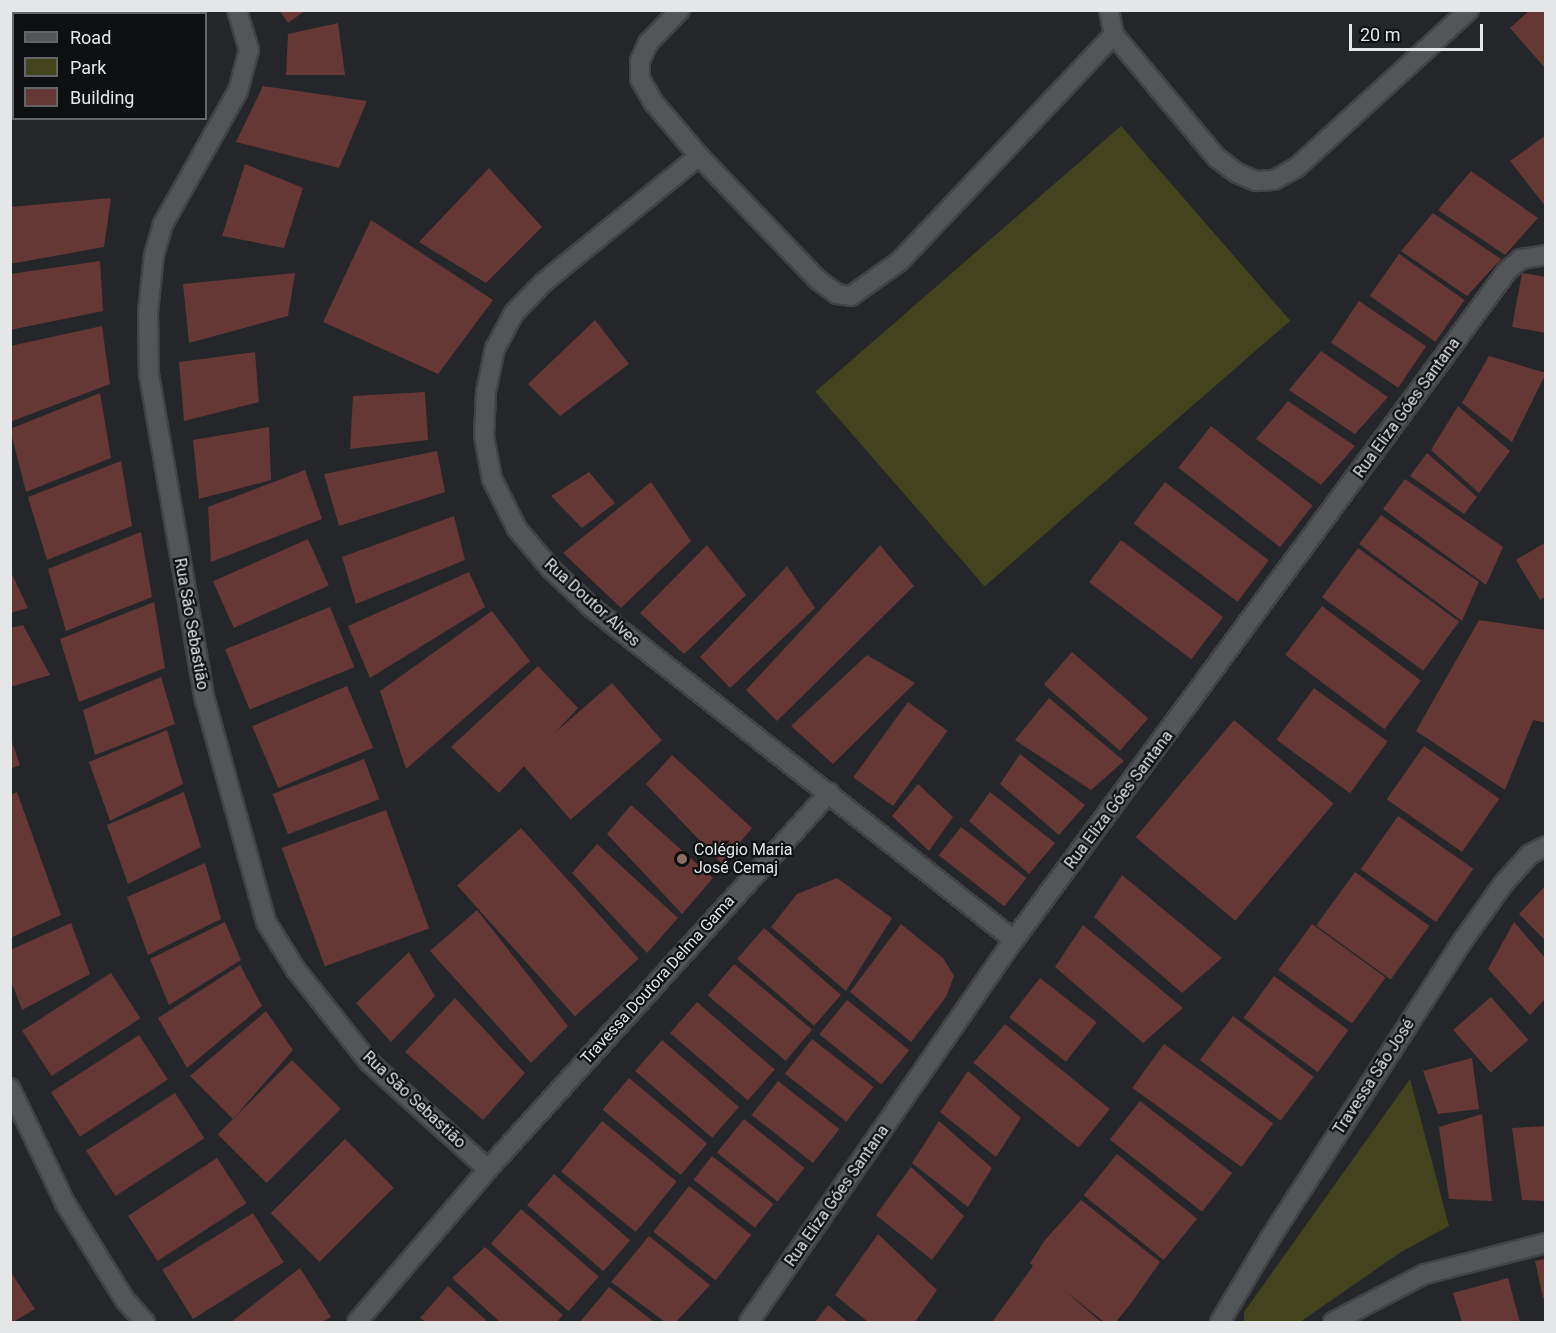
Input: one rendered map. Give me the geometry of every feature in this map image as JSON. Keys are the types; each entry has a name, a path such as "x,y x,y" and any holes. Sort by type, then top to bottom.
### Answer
{"street":[{"name":"Rua São Sebastião","path":"237,10 249,50 237,91 163,224 154,255 148,312 149,374 205,700 266,922 296,970 369,1062 488,1169"},
{"path":"681,10 648,43 640,61 640,79 654,103 699,156 819,280 837,294 851,296 900,261 1114,35"},
{"path":"1109,10 1114,35 1217,158 1237,173 1256,181 1274,180 1314,152 1469,10"},
{"name":"Rua Doutor Alves","path":"699,156 544,282 514,313 495,348 486,392 484,436 492,479 517,529 550,569 591,607 1014,940"},
{"name":"Rua Eliza Góes Santana","path":"749,1323 1014,940 1497,284 1521,259 1545,255"},
{"name":"Travessa Doutora Delma Gama","path":"357,1323 488,1169 829,793"},
{"name":"Travessa São José","path":"1220,1323 1269,1240 1464,939 1503,883 1529,855 1545,846"},
{"path":"10,1089 64,1203 125,1300 144,1323"},
{"path":"1333,1323 1425,1274 1545,1243"}],"green space":[{"path":"1121,126 1290,321 985,586 815,392"},
{"path":"1410,1079 1449,1226 1401,1252 1300,1322 1244,1322 1244,1312"}],"building":[{"path":"20,10 85,10 52,12 20,12"},
{"path":"97,10 193,10 193,12 97,12"},
{"path":"279,10 306,10 288,23"},
{"path":"1530,10 1546,10 1546,69 1510,28"},
{"path":"338,23 345,75 286,75 288,34"},
{"path":"263,86 367,101 339,168 236,142"},
{"path":"1546,135 1546,207 1510,161"},
{"path":"245,164 303,188 284,248 222,236"},
{"path":"489,168 542,227 486,283 419,242"},
{"path":"1471,171 1538,218 1505,255 1438,210"},
{"path":"111,198 104,247 10,264 10,207"},
{"path":"1433,213 1501,259 1467,296 1401,251"},
{"path":"371,220 493,300 438,374 323,322"},
{"path":"1399,254 1465,300 1435,342 1370,296"},
{"path":"100,261 103,311 10,330 10,274"},
{"path":"295,273 288,316 189,343 183,284"},
{"path":"1522,273 1546,277 1546,333 1512,327"},
{"path":"1359,301 1426,346 1398,388 1331,342"},
{"path":"595,320 629,364 560,416 528,384"},
{"path":"102,326 110,384 10,422 10,346"},
{"path":"1321,351 1388,397 1355,434 1289,390"},
{"path":"255,352 259,402 184,421 179,362"},
{"path":"1489,356 1546,373 1512,442 1462,403"},
{"path":"425,392 428,440 350,449 353,396"},
{"path":"100,393 111,458 26,492 10,429"},
{"path":"1288,401 1355,446 1321,485 1256,439"},
{"path":"1458,406 1510,451 1479,493 1431,450"},
{"path":"1211,426 1313,505 1280,547 1178,468"},
{"path":"269,427 271,480 199,499 193,440"},
{"path":"437,451 445,492 339,526 324,474"},
{"path":"1427,453 1477,497 1464,514 1410,476"},
{"path":"121,461 132,526 47,560 28,497"},
{"path":"305,470 322,519 211,562 208,507"},
{"path":"589,472 615,503 582,528 551,496"},
{"path":"1405,479 1503,547 1486,585 1383,509"},
{"path":"651,482 691,541 621,608 563,553"},
{"path":"1165,482 1269,560 1238,602 1134,524"},
{"path":"1381,515 1479,582 1462,621 1359,544"},
{"path":"454,516 465,560 356,604 342,557"},
{"path":"141,532 152,597 66,631 48,569"},
{"path":"308,539 329,586 234,628 213,581"},
{"path":"1121,540 1223,617 1191,659 1089,582"},
{"path":"1546,542 1546,596 1540,600 1516,560"},
{"path":"707,545 746,595 684,654 640,613"},
{"path":"880,545 914,586 777,721 746,690"},
{"path":"1358,548 1459,621 1423,671 1322,597"},
{"path":"787,566 815,608 730,688 700,657"},
{"path":"10,570 28,608 10,613"},
{"path":"469,572 485,607 370,678 348,626"},
{"path":"154,602 165,668 79,702 60,639"},
{"path":"1322,606 1421,681 1384,729 1285,655"},
{"path":"330,607 354,667 250,710 225,649"},
{"path":"492,611 530,661 406,769 380,691"},
{"path":"1479,620 1546,630 1546,723 1533,720 1505,790 1416,731"},
{"path":"23,625 50,675 10,687 10,628"},
{"path":"1072,652 1148,718 1120,751 1044,684"},
{"path":"867,655 915,683 833,764 791,726"},
{"path":"538,666 578,708 499,793 451,747"},
{"path":"161,677 175,724 95,755 83,710"},
{"path":"612,683 662,740 571,820 521,762"},
{"path":"347,686 373,748 278,788 252,726"},
{"path":"1314,688 1388,741 1350,793 1276,740"},
{"path":"1049,698 1124,761 1091,790 1015,740"},
{"path":"908,702 948,731 893,806 853,777"},
{"path":"1234,720 1334,804 1235,921 1136,837"},
{"path":"167,730 183,784 110,821 89,762"},
{"path":"10,736 20,765 10,769"},
{"path":"1424,746 1499,799 1462,852 1387,799"},
{"path":"1020,754 1085,805 1059,835 1000,784"},
{"path":"672,755 752,828 722,864 646,784"},
{"path":"364,759 379,799 288,834 273,794"},
{"path":"918,784 953,817 929,851 892,816"},
{"path":"17,792 61,915 10,938 10,795"},
{"path":"184,792 201,847 128,884 107,825"},
{"path":"990,792 1055,843 1029,874 969,821"},
{"path":"631,805 713,878 682,914 607,834"},
{"path":"386,810 429,928 325,966 282,848"},
{"path":"1398,816 1473,869 1436,922 1361,869"},
{"path":"961,827 1026,878 1004,906 939,855"},
{"path":"521,828 639,959 575,1016 457,886"},
{"path":"597,844 678,918 647,953 572,873"},
{"path":"205,863 221,919 148,955 127,897"},
{"path":"1355,872 1429,926 1391,979 1316,925"},
{"path":"1122,875 1222,958 1182,993 1094,917"},
{"path":"837,878 892,918 846,991 771,927 797,894"},
{"path":"1546,885 1546,941 1519,914"},
{"path":"477,910 568,1026 531,1063 430,951"},
{"path":"225,922 241,960 169,1005 150,959"},
{"path":"1514,922 1546,959 1546,998 1530,1015 1488,969"},
{"path":"71,923 90,974 22,1010 10,978 10,950"},
{"path":"901,924 943,958 954,976 946,997 911,1042 850,992"},
{"path":"1312,924 1386,977 1352,1024 1278,970"},
{"path":"1083,925 1183,1008 1143,1043 1055,967"},
{"path":"764,928 841,995 814,1026 737,959"},
{"path":"409,952 435,996 391,1042 356,1003"},
{"path":"734,964 812,1030 786,1061 708,995"},
{"path":"240,965 262,1006 187,1068 158,1018"},
{"path":"111,973 140,1018 52,1076 22,1031"},
{"path":"1274,976 1348,1030 1318,1072 1243,1018"},
{"path":"1040,978 1097,1022 1066,1062 1009,1017"},
{"path":"1491,997 1528,1040 1491,1073 1453,1030"},
{"path":"455,998 525,1073 483,1120 405,1052"},
{"path":"847,1000 909,1050 881,1085 819,1034"},
{"path":"697,1002 775,1070 748,1101 670,1033"},
{"path":"266,1011 293,1050 233,1119 190,1076"},
{"path":"1233,1016 1314,1077 1281,1121 1200,1060"},
{"path":"1005,1024 1110,1109 1078,1148 974,1063"},
{"path":"139,1035 168,1079 80,1137 51,1092"},
{"path":"812,1039 873,1087 846,1122 785,1074"},
{"path":"662,1040 739,1107 712,1138 635,1071"},
{"path":"1164,1044 1273,1123 1241,1167 1132,1088"},
{"path":"1472,1058 1479,1109 1438,1114 1423,1071"},
{"path":"292,1060 341,1109 267,1183 218,1134"},
{"path":"968,1071 1021,1118 996,1157 940,1112"},
{"path":"629,1078 707,1144 681,1175 603,1109"},
{"path":"778,1081 839,1129 813,1163 752,1115"},
{"path":"175,1093 204,1138 116,1196 86,1151"},
{"path":"1140,1101 1232,1173 1202,1212 1110,1140"},
{"path":"1482,1114 1492,1201 1449,1199 1439,1127"},
{"path":"744,1119 805,1168 778,1202 717,1152"},
{"path":"602,1121 677,1181 636,1232 561,1172"},
{"path":"939,1121 992,1168 968,1207 912,1163"},
{"path":"1546,1126 1546,1201 1522,1200 1512,1128"},
{"path":"345,1139 394,1188 320,1262 271,1213"},
{"path":"1117,1154 1197,1219 1164,1260 1084,1195"},
{"path":"712,1156 773,1204 755,1228 694,1180"},
{"path":"217,1158 246,1203 158,1261 128,1216"},
{"path":"911,1167 964,1216 932,1260 876,1215"},
{"path":"554,1174 630,1240 603,1271 527,1205"},
{"path":"689,1186 751,1235 716,1280 653,1232"},
{"path":"1081,1200 1160,1262 1132,1302 1116,1322 1104,1322 1063,1289 1101,1322 992,1322 1033,1266 1030,1263 1045,1240"},
{"path":"521,1209 599,1277 569,1311 491,1244"},
{"path":"253,1213 284,1262 193,1319 162,1270"},
{"path":"878,1234 937,1290 915,1322 868,1322 835,1295"},
{"path":"649,1236 710,1285 676,1322 665,1322 611,1282"},
{"path":"485,1247 563,1315 557,1322 500,1322 452,1278"},
{"path":"1546,1259 1546,1298 1543,1298 1535,1261"},
{"path":"300,1268 331,1317 322,1322 231,1322"},
{"path":"10,1271 35,1309 13,1322 10,1322"},
{"path":"1508,1278 1520,1322 1462,1322 1453,1293"},
{"path":"448,1286 486,1320 484,1322 426,1322 420,1318"},
{"path":"609,1287 654,1322 580,1322"},
{"path":"828,1305 848,1322 815,1322"}],"place":[{"name":"Colégio Maria José Cemaj","path":"682,859"}]}
